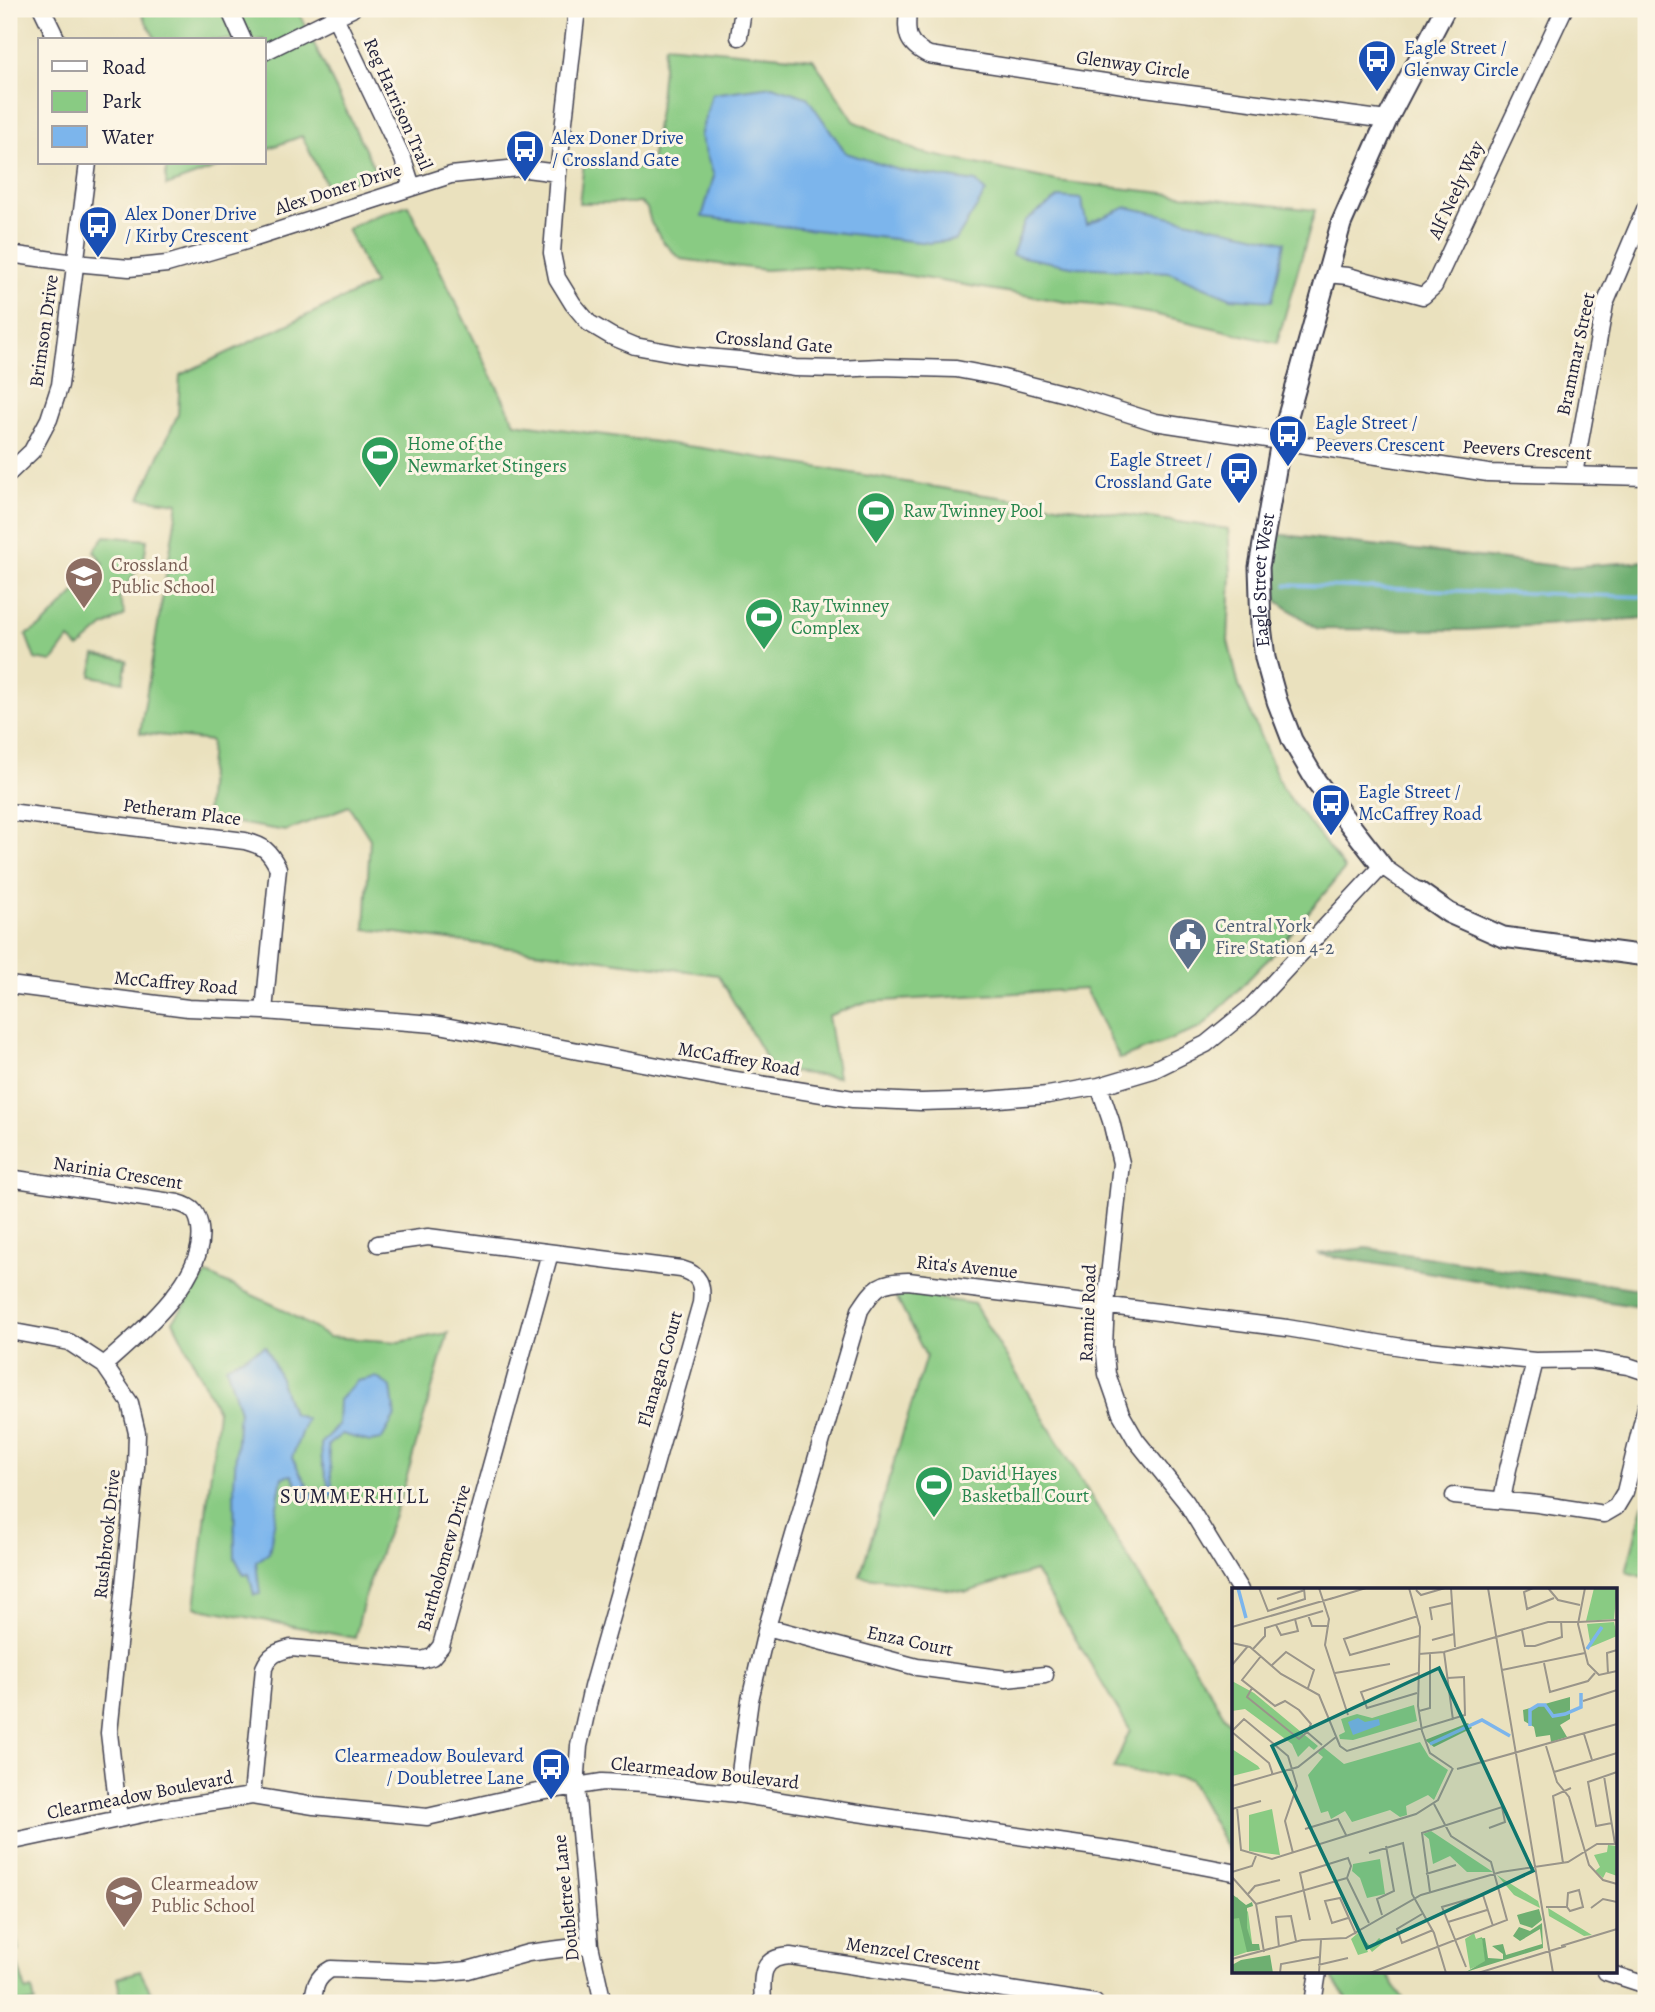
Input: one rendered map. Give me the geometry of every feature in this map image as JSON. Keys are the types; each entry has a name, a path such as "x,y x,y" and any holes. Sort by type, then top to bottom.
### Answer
{"main road":[{"name":"Eagle Street West","path":"1382,866 1316,781 1292,740 1265,658 1259,567 1281,441 1341,224 1387,120 1445,9"},
{"name":"Eagle Street West","path":"1419,892 1449,913 1503,937 1646,956"}],"street":[{"path":"42,9 56,38"},
{"path":"229,9 242,38"},
{"path":"266,51 352,9"},
{"name":"Crossland Gate","path":"578,9 558,173 552,253 556,278 589,323 635,346 685,355 795,368 956,369 1073,396 1155,422 1281,441"},
{"path":"739,37 743,9"},
{"name":"Glenway Circle","path":"908,9 906,30 910,41 929,55 1137,87 1387,120"},
{"name":"Alf Neely Way","path":"1327,274 1348,276 1423,296 1434,286 1564,9"},
{"name":"Reg Harrison Trail","path":"335,17 402,159 412,187"},
{"name":"Brimson Drive","path":"9,472 32,451 49,419 60,386 88,164"},
{"name":"Alex Doner Drive","path":"9,254 129,268 167,264 451,175 517,169 558,173"},
{"name":"Brammar Street","path":"1574,474 1605,304 1646,207"},
{"name":"Peevers Crescent","path":"1281,441 1488,473 1646,477"},
{"name":"Petheram Place","path":"9,812 262,845 272,856 278,869 264,1011"},
{"name":"Eagle Street West","path":"1382,866 1419,892"},
{"name":"McCaffrey Road","path":"9,985 188,1008 433,1024 717,1077 853,1099 921,1102 1048,1095 1098,1086 1153,1070 1206,1044 1249,1009 1382,866"},
{"name":"Rannie Road","path":"1098,1086 1111,1121 1121,1163 1106,1305 1104,1345 1107,1374 1121,1414 1136,1440 1186,1502 1239,1588"},
{"name":"Narinia Crescent","path":"9,1178 178,1203 190,1206 199,1216 201,1235 198,1249 180,1290 104,1365"},
{"name":"Flanagan Court","path":"378,1244 428,1237 681,1269 691,1272 699,1279 702,1289 701,1303 592,1687 579,1746 576,1787"},
{"name":"Bartholomew Drive","path":"252,1796 264,1668 268,1658 275,1652 291,1648 422,1660 432,1657 441,1646 550,1253"},
{"name":"Rita's Avenue","path":"737,1794 750,1700 767,1627 860,1310 873,1290 888,1282 908,1281 1106,1305 1287,1328 1408,1348 1535,1361 1589,1360 1628,1366 1646,1372"},
{"name":"Rushbrook Drive","path":"9,1331 69,1342 104,1365 130,1403 137,1433 136,1468 108,1732 118,1819"},
{"path":"1502,1500 1535,1361"},
{"path":"1454,1496 1604,1514 1616,1507 1625,1492 1646,1407"},
{"name":"Enza Court","path":"767,1627 916,1667 1006,1679 1045,1675"},
{"name":"Clearmeadow Boulevard","path":"9,1842 218,1800 252,1796 326,1807 427,1817 533,1793 602,1782 737,1794 1129,1852 1232,1872"},
{"name":"Doubletree Lane","path":"576,1787 590,1945 603,2003"},
{"path":"313,2003 319,1978 331,1969 438,1973 468,1970 528,1953 590,1945"},
{"name":"Menzcel Crescent","path":"763,2003 761,1976 765,1968 780,1956 1094,2003"},
{"path":"1313,2003 1318,1974"},
{"path":"1612,1974 1646,1985"}],"green space":[{"path":"139,9 297,9 376,172 329,191 302,136 266,149 266,38 155,38"},
{"path":"665,45 813,59 854,121 919,152 1057,181 1315,210 1277,343 1150,313 1072,303 893,273 821,267 765,270 681,259 664,243 651,223 647,208 641,203 579,203 584,163 650,169"},
{"path":"166,164 226,164 166,186"},
{"path":"408,205 515,423 702,448 971,493 1228,529 1231,575 1228,641 1239,686 1282,788 1345,869 1275,952 1201,1028 1120,1059 1085,989 866,1002 828,1016 838,1077 773,1070 718,975 365,929 370,839 349,806 286,831 206,818 211,741 140,733 178,503 140,498 178,414 180,375 374,284 347,229"},
{"path":"1275,534 1566,567 1646,561 1646,618 1467,630 1318,629 1277,601"},
{"path":"105,536 147,540 144,560 119,597 125,615 103,627 79,648 69,639 52,662 35,659 26,635 43,625 104,564 94,551"},
{"path":"95,655 127,660 123,682 91,676"},
{"path":"1366,1248 1646,1290 1646,1308 1317,1254"},
{"path":"207,1274 276,1306 329,1337 399,1342 448,1333 403,1490 366,1591 355,1638 195,1607 218,1411 173,1321"},
{"path":"893,1291 974,1304 1232,1728 1232,1857 1189,1779 1113,1769 1130,1730 1035,1571 967,1592 860,1576 926,1356"},
{"path":"1646,1495 1646,1578 1626,1572"},
{"path":"9,1909 19,1950 14,1952 26,1991 32,1989 35,2003 17,2003 9,1960"},
{"path":"140,1971 153,1996 165,2003 122,2003 117,1978"},
{"path":"1334,1974 1387,1974 1406,2003 1350,2003 1333,1980"}],"water":[{"path":"772,86 807,97 846,153 902,171 976,182 986,192 956,240 929,243 702,217 714,176 700,136 712,94"},
{"path":"1059,197 1081,199 1087,224 1127,207 1285,242 1272,301 1231,298 1169,272 1076,267 1012,255 1025,221"},
{"path":"265,1346 292,1413 306,1419 292,1458 312,1494 329,1487 322,1463 321,1443 338,1425 339,1400 357,1381 376,1377 391,1387 395,1416 381,1440 370,1442 342,1434 328,1445 333,1495 321,1501 304,1497 292,1475 282,1477 269,1553 256,1562 260,1594 254,1595 249,1574 244,1575 235,1558 234,1483 239,1408 226,1366"}],"waterway":[{"path":"1286,585 1646,597"}],"place":[{"name":"Eagle Street / Glenway Circle","path":"1377,93"},
{"name":"Alex Doner Drive / Crossland Gate","path":"525,183"},
{"name":"Alex Doner Drive / Kirby Crescent","path":"98,259"},
{"name":"Eagle Street / Peevers Crescent","path":"1288,468"},
{"name":"Home of the Newmarket Stingers","path":"380,489"},
{"name":"Eagle Street / Crossland Gate","path":"1239,505"},
{"name":"Raw Twinney Pool","path":"876,545"},
{"name":"Crossland Public School","path":"84,610"},
{"name":"Ray Twinney Complex","path":"764,651"},
{"name":"Eagle Street / McCaffrey Road","path":"1331,837"},
{"name":"Central York Fire Station 4-2","path":"1188,971"},
{"name":"David Hayes Basketball Court","path":"934,1519"},
{"name":"Clearmeadow Boulevard / Doubletree Lane","path":"551,1801"},
{"name":"Clearmeadow Public School","path":"124,1929"}],"district":[{"name":"SUMMERHILL","path":"355,1496"}]}
